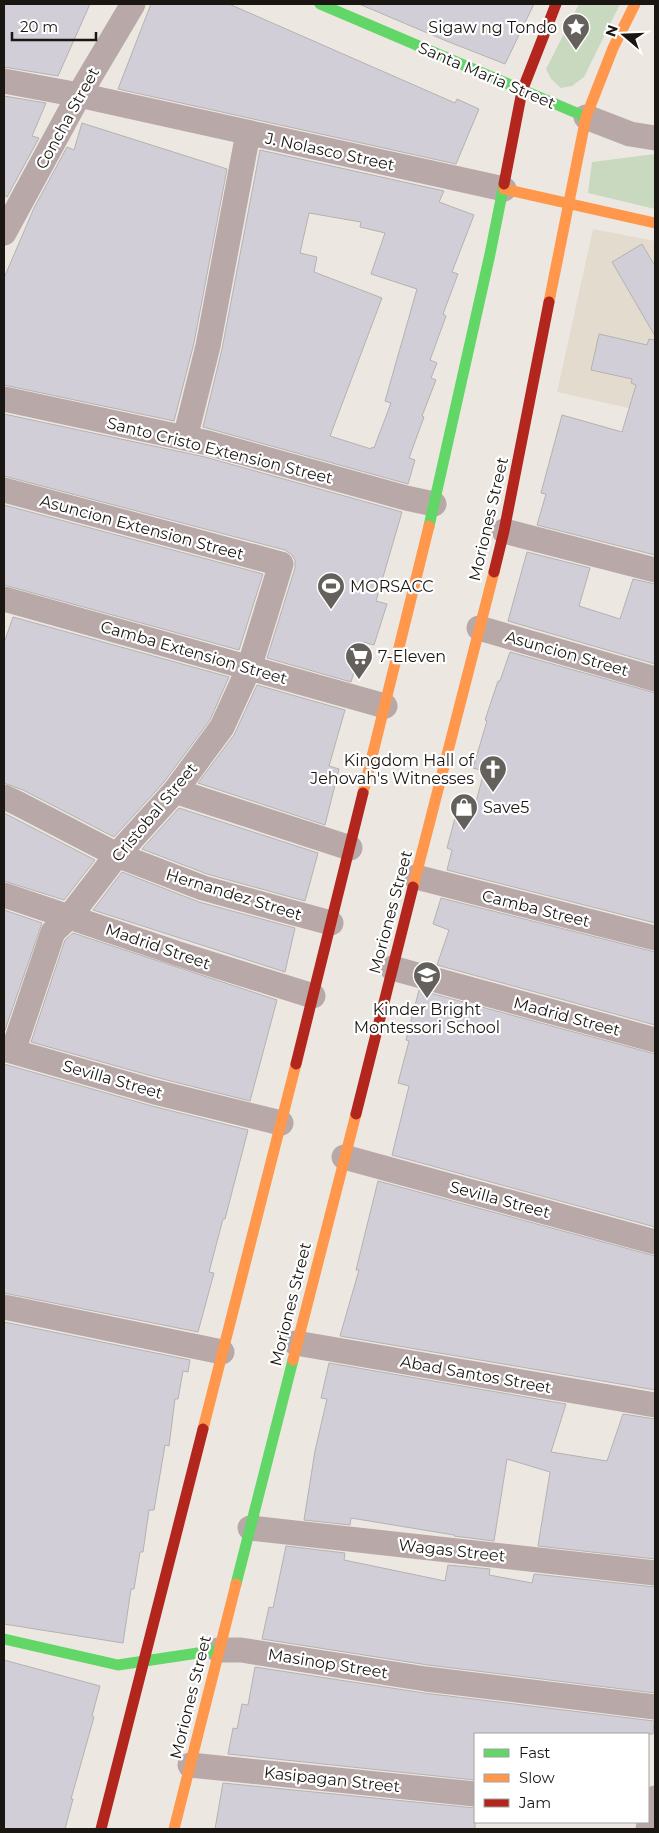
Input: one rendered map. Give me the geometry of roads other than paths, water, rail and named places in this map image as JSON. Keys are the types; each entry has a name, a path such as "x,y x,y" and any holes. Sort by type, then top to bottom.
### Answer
{"main road":[{"name":"Santa Maria Street","path":"320,4 586,117"},
{"path":"101,1829 313,996 434,504 504,189 522,91 537,48 556,4"},
{"name":"Moriones Street","path":"174,1829 296,1342 504,530 586,117 613,48 635,4"},
{"name":"J. Nolasco Street","path":"504,189 655,223"},
{"name":"Masinop Street","path":"4,1640 118,1665 218,1650"}],"street":[{"name":"Concha Street","path":"4,233 78,95 133,4"},
{"name":"J. Nolasco Street","path":"4,81 78,95 504,189"},
{"name":"Santa Maria Street","path":"586,117 630,134 655,138"},
{"path":"185,438 208,346 248,134"},
{"name":"Santo Cristo Extension Street","path":"4,399 185,438 434,504"},
{"name":"Asuncion Extension Street","path":"4,490 281,564"},
{"path":"504,530 655,570"},
{"name":"Cristobal Street","path":"8,1050 53,932 70,916 117,855 175,791 222,727 250,668 281,564"},
{"name":"Camba Extension Street","path":"4,599 384,706"},
{"name":"Asuncion Street","path":"479,628 655,679"},
{"path":"175,791 350,848"},
{"name":"Hernandez Street","path":"4,798 17,802 117,855 203,888 331,923"},
{"name":"Camba Street","path":"416,877 655,938"},
{"name":"Madrid Street","path":"4,895 179,954 313,996"},
{"name":"Madrid Street","path":"392,968 655,1040"},
{"name":"Sevilla Street","path":"8,1050 155,1092 281,1123"},
{"name":"Sevilla Street","path":"344,1157 655,1242"},
{"path":"4,1306 222,1352"},
{"name":"Abad Santos Street","path":"296,1342 655,1405"},
{"name":"Wagas Street","path":"250,1528 655,1573"},
{"name":"Masinop Street","path":"218,1650 241,1650 426,1679 655,1707"},
{"name":"Kasipagan Street","path":"190,1765 474,1794"}],"place":[{"name":"Sigaw ng Tondo","path":"576,51"},
{"name":"MORSACC","path":"331,610"},
{"name":"7-Eleven","path":"359,680"},
{"name":"Kingdom Hall of Jehovah's Witnesses","path":"493,793"},
{"name":"Save5","path":"464,831"},
{"name":"Kinder Bright Montessori School","path":"427,999"}]}
